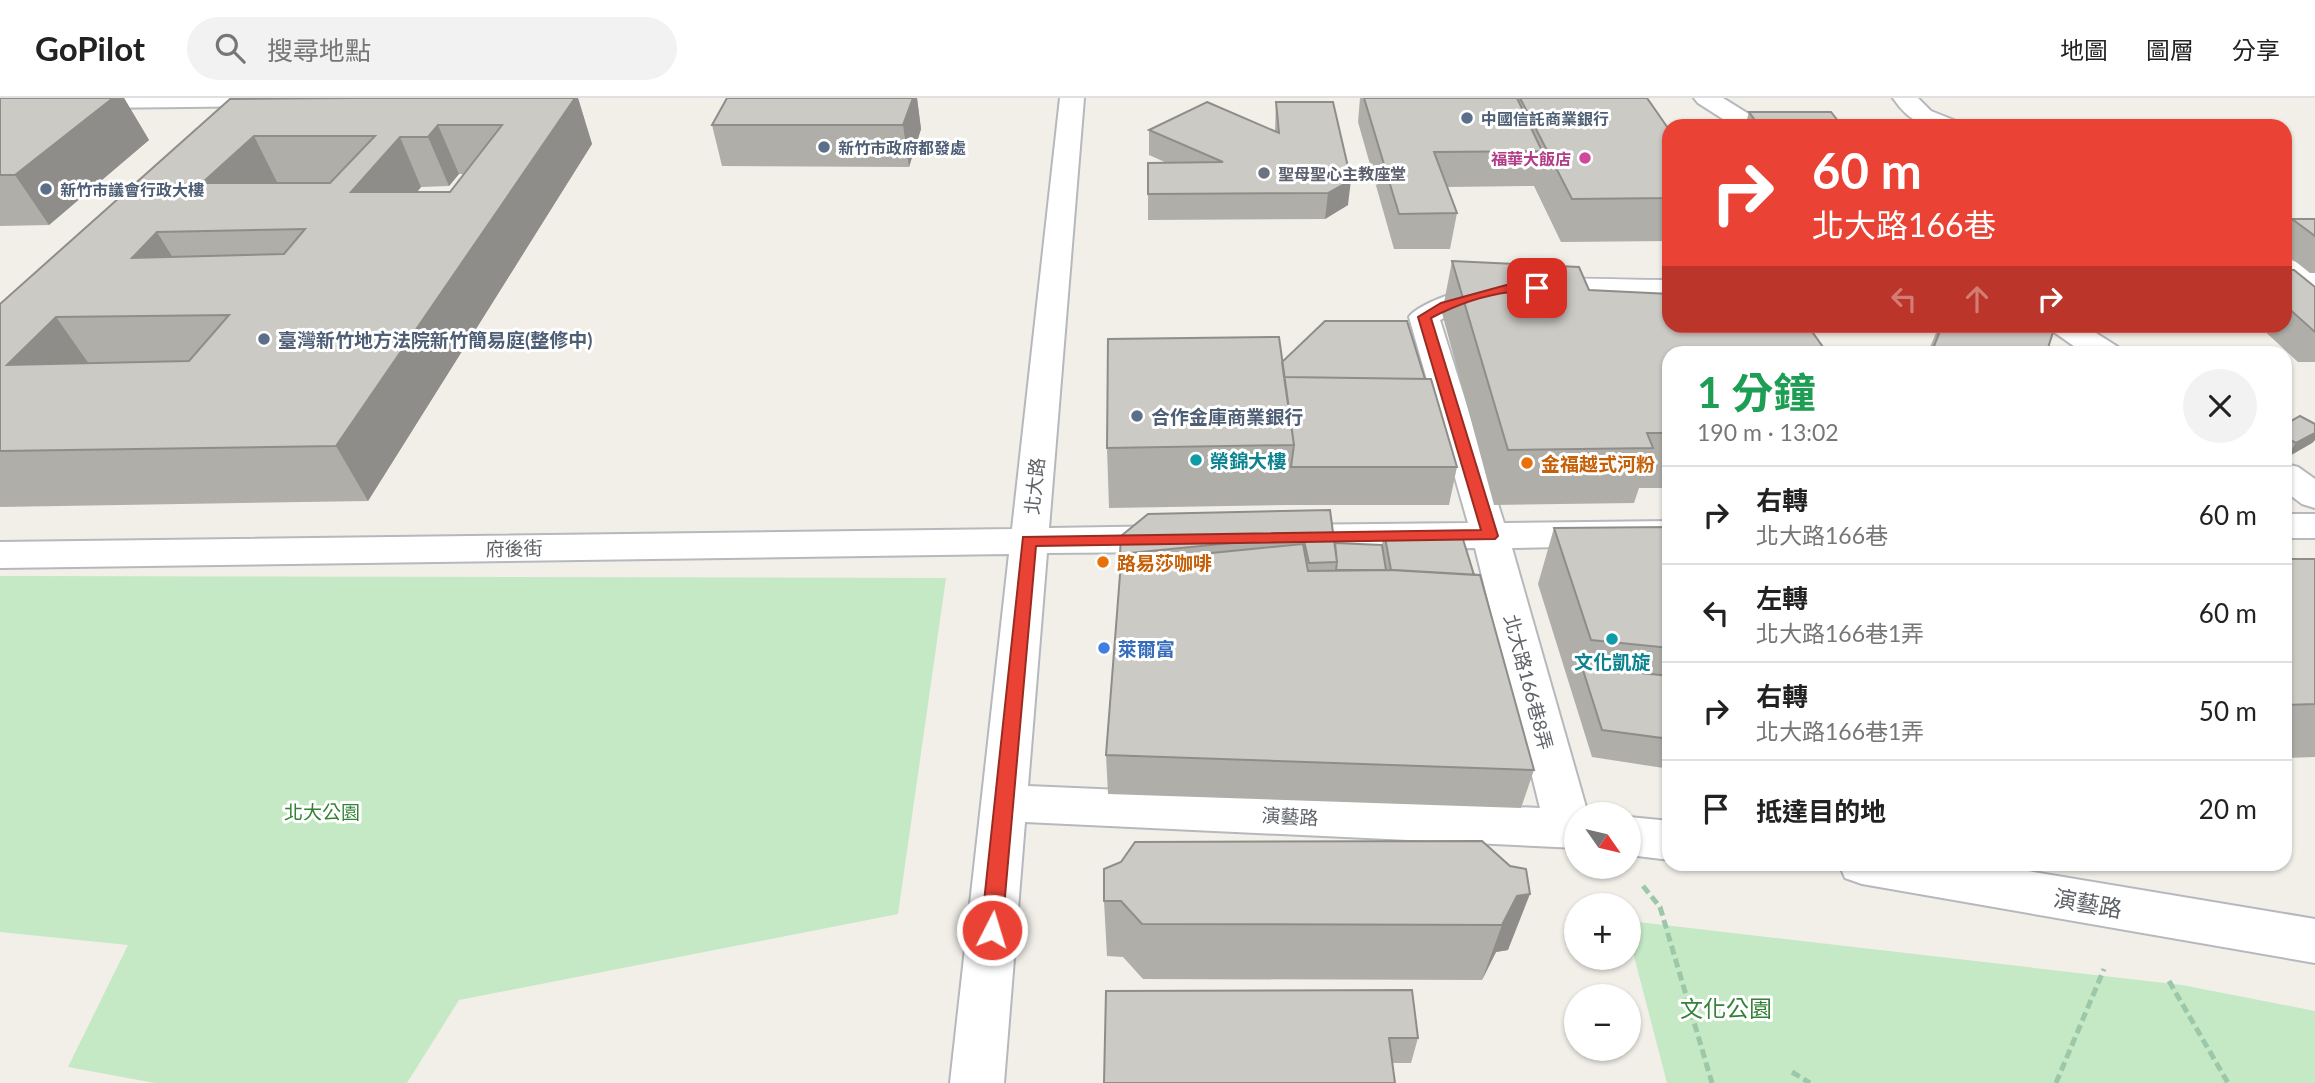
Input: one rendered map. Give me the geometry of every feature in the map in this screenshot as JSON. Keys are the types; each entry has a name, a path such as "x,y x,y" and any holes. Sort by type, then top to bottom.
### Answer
{"street":[{"name":"北大路","path":"977,1083 1072,98"},
{"path":"1706,98 1740,119"},
{"path":"1905,98 1922,116 1930,119"},
{"path":"221,121 245,99"},
{"path":"0,102 304,99"},
{"path":"7,126 44,102"},
{"path":"2292,270 2315,280"},
{"name":"北大路166巷8弄","path":"1564,802 1490,536 1424,317 1446,305 1510,288 1662,289"},
{"path":"2076,333 2095,346"},
{"path":"2292,526 2315,526"},
{"path":"1252,538 1662,533"},
{"name":"府後街","path":"0,555 1210,539"},
{"name":"演藝路","path":"1004,803 1564,829"},
{"path":"1642,852 1662,844"},
{"name":"演藝路","path":"1903,871 2315,941"}],"path":[{"path":"1642,875 1660,908 1712,1083"},
{"path":"2056,1083 2105,969"},
{"path":"2169,981 2228,1083"},
{"path":"1792,1072 1810,1083"}],"green space":[{"name":"北大公園","path":"0,576 946,578 898,914 459,1000 407,1083 155,1083 68,1067 128,945 0,932"},
{"name":"文化公園","path":"1641,922 2182,985 2315,1011 2315,1083 1667,1083 1638,970 1641,970"}],"building":[{"path":"0,98 113,98 15,175 0,175"},
{"path":"575,98 336,446 0,451 0,304 230,99","holes":["438,125 502,125 450,192 351,192 400,137 428,137","254,136 375,136 330,183 202,183","305,229 284,254 132,258 157,232","229,315 189,361 7,365 56,317"]},
{"path":"727,98 913,98 903,125 712,125"},
{"path":"1364,98 1517,98 1542,151 1434,152 1457,213 1399,214"},
{"path":"1520,98 1647,98 1662,120 1662,198 1572,199"},
{"path":"1207,102 1279,133 1276,102 1333,102 1351,180 1328,193 1148,194 1148,163 1223,162 1149,130"},
{"path":"1749,112 1831,112 1836,119 1754,119"},
{"path":"2292,219 2315,219 2315,236"},
{"path":"1452,261 1579,267 1589,290 1662,294 1662,333 1813,333 1822,346 1662,346 1662,433 1647,433 1653,448 1508,450"},
{"path":"2292,270 2315,287 2315,332 2292,311"},
{"path":"1325,321 1407,321 1425,379 1284,377 1282,362"},
{"path":"1939,333 2053,333 2049,346 1934,346"},
{"path":"1279,337 1294,445 1107,448 1108,339"},
{"path":"1284,377 1431,379 1457,467 1291,467 1294,445"},
{"path":"2300,416 2315,424 2315,433 2296,443 2292,441 2292,421"},
{"path":"1330,510 1337,562 1309,563 1303,536 1120,554 1121,536 1148,514"},
{"path":"1662,527 1662,647 1591,640 1554,528"},
{"path":"1384,532 1462,536 1474,575 1391,570"},
{"path":"1335,543 1382,545 1386,570 1336,570"},
{"path":"1303,544 1308,571 1395,570 1480,575 1534,770 1106,755 1121,562"},
{"path":"2292,559 2315,559 2315,704 2292,705"},
{"path":"1582,667 1662,675 1662,738 1602,730"},
{"path":"1482,841 1510,866 1526,869 1530,894 1517,896 1502,925 1142,924 1121,901 1104,901 1104,869 1121,862 1135,842"},
{"path":"1412,990 1418,1038 1389,1038 1395,1083 1104,1083 1106,991"}],"place":[{"name":"中國信託商業銀行","path":"1467,118"},
{"name":"新竹市政府都發處","path":"824,147"},
{"name":"福華大飯店","path":"1585,158"},
{"name":"聖母聖心主教座堂","path":"1264,173"},
{"name":"新竹市議會行政大樓","path":"46,189"},
{"name":"臺灣新竹地方法院新竹簡易庭(整修中)","path":"264,339"},
{"name":"合作金庫商業銀行","path":"1137,416"},
{"name":"榮錦大樓","path":"1196,460"},
{"name":"金福越式河粉","path":"1527,463"},
{"name":"路易莎咖啡","path":"1103,562"},
{"name":"文化凱旋","path":"1612,639"},
{"name":"萊爾富","path":"1104,648"}],"route":[{"path":"992,930 1029,541 1490,536 1424,317 1446,305 1510,288 1537,288"}]}
